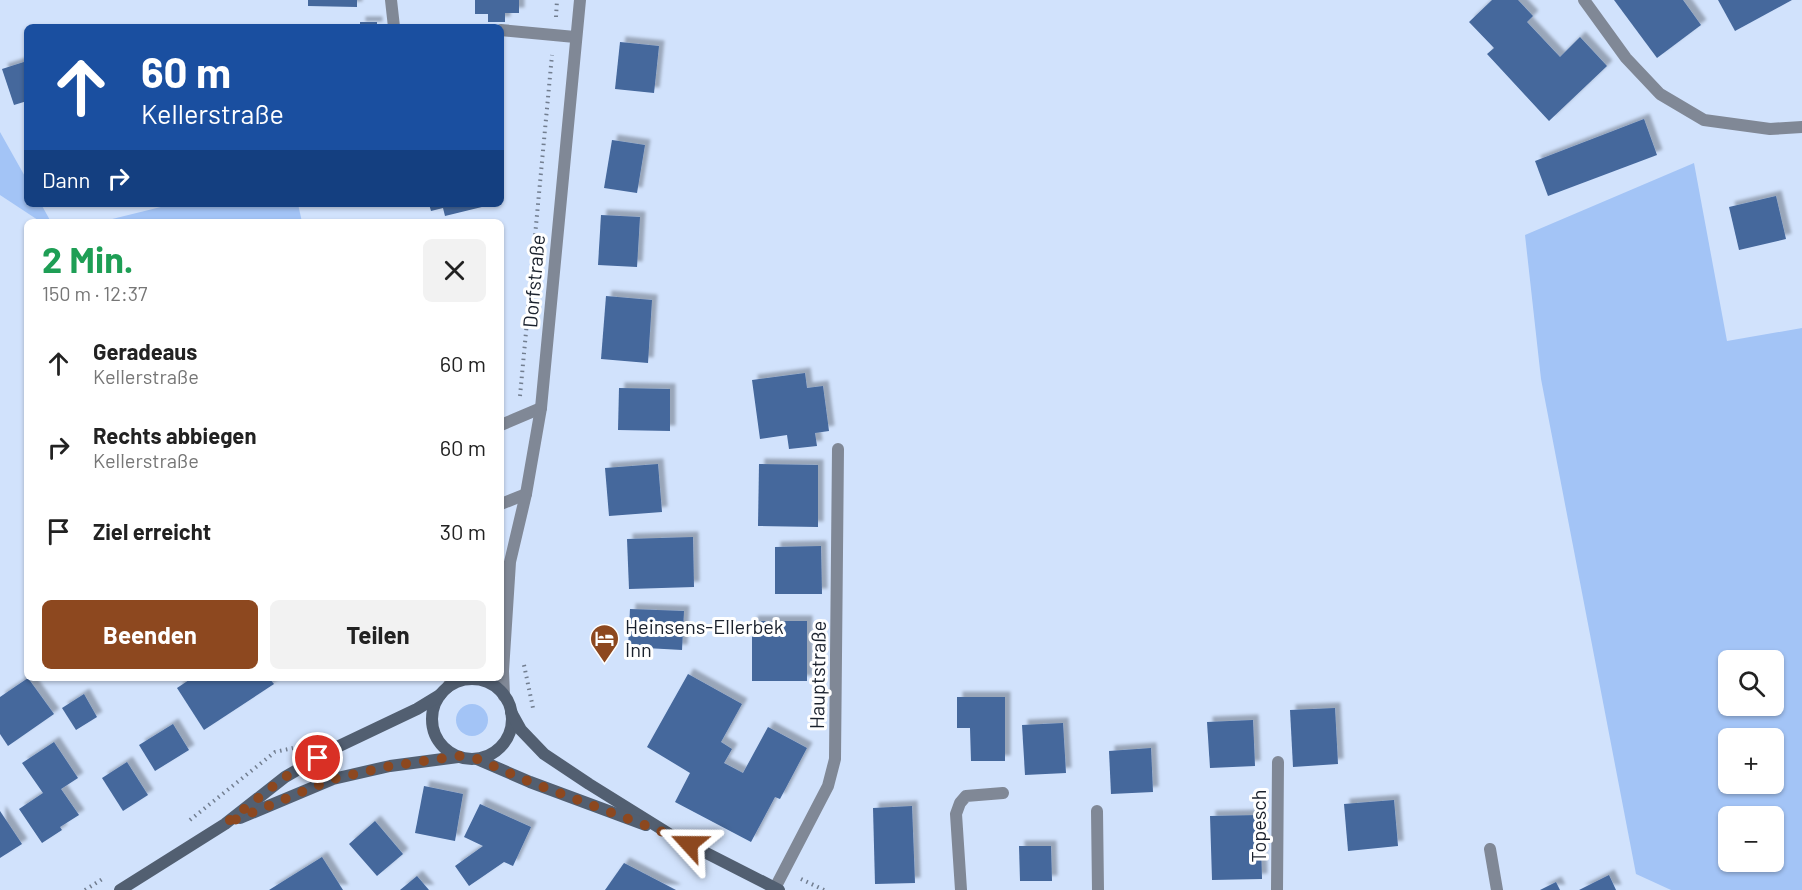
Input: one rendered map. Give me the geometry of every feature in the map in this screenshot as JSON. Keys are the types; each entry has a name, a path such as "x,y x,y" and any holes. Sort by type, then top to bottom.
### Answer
{"main road":[{"path":"120,890 225,824 285,777 335,748 417,709 447,687 462,681"},
{"path":"447,687 434,706 432,718 439,742 448,751 459,756 477,759 500,748 511,725 511,712 504,696 489,684 478,681"},
{"name":"Hauptstraße","path":"511,712 521,730 544,754 671,835 777,889"},
{"path":"225,824 333,779 390,766 459,756"},
{"name":"Hauptstraße","path":"477,759 530,782 671,835"}],"street":[{"path":"391,0 394,24"},
{"name":"Dorfstraße","path":"504,655 510,562 526,494 541,408 579,0"},
{"path":"1584,0 1626,58 1660,94 1704,120 1770,129 1802,127"},
{"path":"504,30 575,37"},
{"path":"504,424 541,408"},
{"name":"Hauptstraße","path":"777,889 828,786 835,759 838,449"},
{"path":"504,503 526,494"},
{"name":"Dorfstraße","path":"504,574 510,562"},
{"name":"Dorfstraße","path":"503,681 504,696"},
{"name":"Topesch","path":"1277,890 1278,762"},
{"path":"961,890 956,814 960,803 966,796 1003,793"},
{"path":"1097,811 1098,890"},
{"path":"1490,849 1497,890"}],"path":[{"path":"518,418 557,0"},
{"path":"523,659 537,718"},
{"path":"784,871 824,890"}],"shaded area":[{"path":"0,132 24,175 24,207 43,207 49,219 36,219 0,195"},
{"path":"1694,163 1727,341 1802,328 1802,890 1671,890 1636,874 1541,379 1525,235"},
{"path":"161,207 299,207 301,219 112,219"},
{"path":"472,704 483,709 488,720 483,731 472,736 461,731 456,720 461,709"}],"building":[{"path":"308,0 357,0 357,7 308,6"},
{"path":"475,0 519,0 519,13 505,13 505,22 488,22 488,14 475,14"},
{"path":"1492,0 1518,0 1533,16 1527,22 1560,57 1580,37 1607,66 1549,121 1487,54 1494,48 1469,22"},
{"path":"1614,0 1683,0 1701,25 1657,58"},
{"path":"1718,0 1792,0 1735,31"},
{"path":"360,22 377,22 377,24 360,24"},
{"path":"620,42 659,46 654,93 615,89"},
{"path":"24,62 24,102 14,105 2,69"},
{"path":"1644,119 1657,155 1548,196 1535,161"},
{"path":"612,140 645,145 637,193 604,188"},
{"path":"1776,196 1786,239 1739,250 1729,207"},
{"path":"430,207 482,207 445,216 443,208 431,211"},
{"path":"601,215 640,217 637,267 598,265"},
{"path":"606,296 652,300 648,363 601,359"},
{"path":"805,373 807,388 823,386 829,431 815,433 817,446 789,449 787,435 760,439 752,380"},
{"path":"619,388 670,389 670,431 618,430"},
{"path":"658,464 662,512 609,516 605,468"},
{"path":"759,464 818,465 818,527 758,526"},
{"path":"693,537 694,587 629,589 627,539"},
{"path":"821,546 822,594 775,594 775,547"},
{"path":"630,609 684,611 682,650 628,647"},
{"path":"752,621 807,621 807,681 752,681"},
{"path":"688,674 742,704 721,742 732,749 724,763 743,773 768,727 807,748 780,799 775,797 751,842 675,802 690,773 647,747"},
{"path":"24,681 30,681 54,714 8,746 0,734 0,697"},
{"path":"188,681 272,681 274,684 204,730 177,688"},
{"path":"84,694 97,717 76,730 62,708"},
{"path":"957,697 1005,697 1005,761 971,761 970,728 957,728"},
{"path":"1335,708 1338,764 1293,767 1290,710"},
{"path":"1253,720 1255,766 1210,768 1207,722"},
{"path":"1063,723 1066,773 1025,775 1022,725"},
{"path":"173,724 189,750 155,771 139,745"},
{"path":"54,742 78,778 61,789 79,815 60,827 62,830 42,843 19,809 43,793 22,763"},
{"path":"1151,748 1153,792 1111,794 1109,751"},
{"path":"127,762 148,795 123,811 102,778"},
{"path":"424,786 463,794 455,841 415,833"},
{"path":"1394,800 1398,846 1348,851 1344,804"},
{"path":"480,804 531,827 513,866 504,862 469,886 455,866 483,846 464,837"},
{"path":"912,806 915,883 875,884 873,808"},
{"path":"0,811 22,844 0,858"},
{"path":"1260,815 1262,879 1212,880 1210,816"},
{"path":"375,821 403,854 377,876 349,844"},
{"path":"1019,846 1051,846 1052,881 1020,881"},
{"path":"322,857 343,890 269,890"},
{"path":"624,863 676,890 605,890"},
{"path":"1609,875 1616,890 1579,890"},
{"path":"417,876 429,890 400,890"},
{"path":"1556,882 1560,890 1540,890"}],"place":[{"name":"Heinsens-Ellerbek Inn","path":"604,664"}],"route":[{"path":"318,758 285,777 225,824 333,779 390,766 459,756 477,759 689,844"}]}
